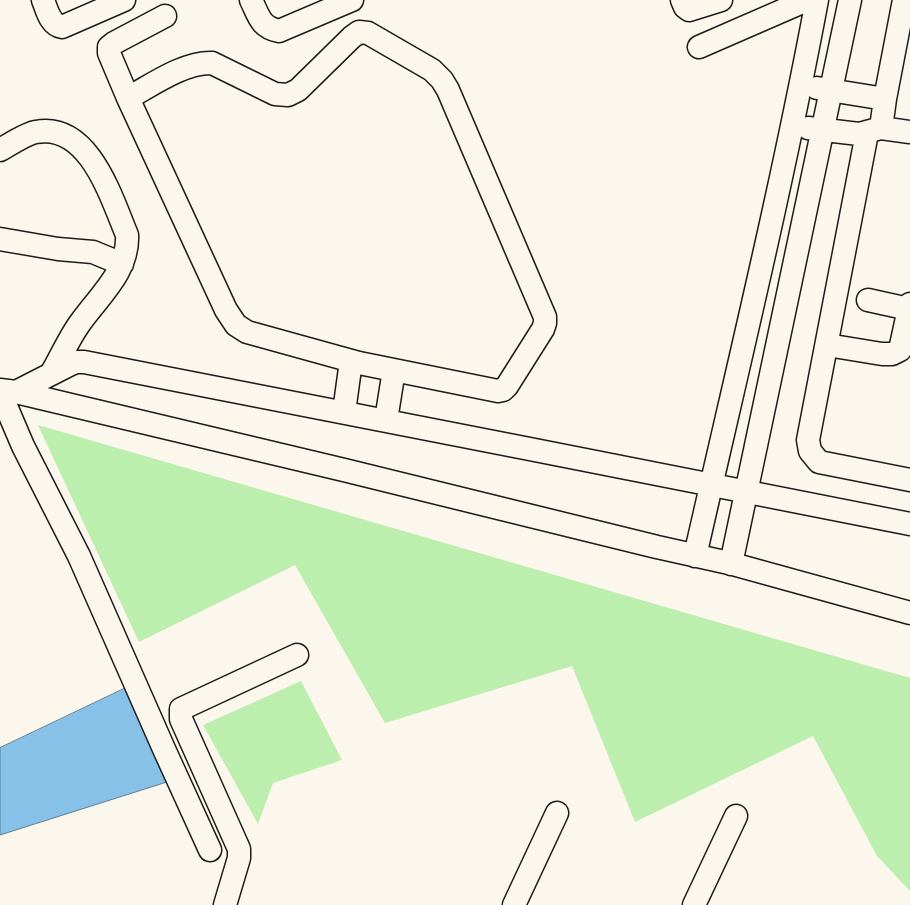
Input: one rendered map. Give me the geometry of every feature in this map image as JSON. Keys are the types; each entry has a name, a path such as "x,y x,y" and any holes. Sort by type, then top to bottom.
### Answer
{"street":[{"path":"42,0 51,20 58,26 62,26 124,0"},
{"path":"251,0 263,24 270,30 279,31 352,0"},
{"path":"682,0 685,7 689,10 721,0"},
{"path":"699,47 807,0"},
{"path":"695,556 765,252 801,84 817,0"},
{"path":"731,564 850,0"},
{"path":"904,0 885,99 874,131 826,345 808,440 810,451 819,462 910,480"},
{"path":"128,98 188,67 201,63 212,63 275,94 288,95 298,90 352,37 360,32 368,33 432,70 442,80 448,90 545,317 545,323 507,386 503,390 498,391 351,361 247,332 236,325 226,310 128,98 109,54 109,47 165,16"},
{"path":"801,84 831,91 885,99"},
{"path":"792,126 859,134 874,131 910,132"},
{"path":"0,150 34,132 51,131 66,135 78,143 103,178 127,235 127,244 122,264 114,280 79,324 51,374"},
{"path":"0,239 58,249 93,252 122,264"},
{"path":"826,345 882,354 892,354 900,350 909,306 868,300"},
{"path":"344,412 351,361"},
{"path":"5,391 51,374 76,362 84,362 386,420 910,524"},
{"path":"386,420 394,370"},
{"path":"5,391 344,470 731,564 910,613"},
{"path":"5,391 23,446 79,556 210,850"},
{"path":"225,905 239,858 239,849 181,719 181,709 297,655"},
{"path":"514,905 558,813"},
{"path":"694,905 736,816"}],"green space":[{"path":"38,425 910,678 910,891 877,856 813,736 635,822 572,666 385,723 295,565 139,642"},
{"path":"301,681 342,760 273,783 258,824 203,725"}],"water":[{"path":"128,687 170,781 0,835 0,748"}]}
